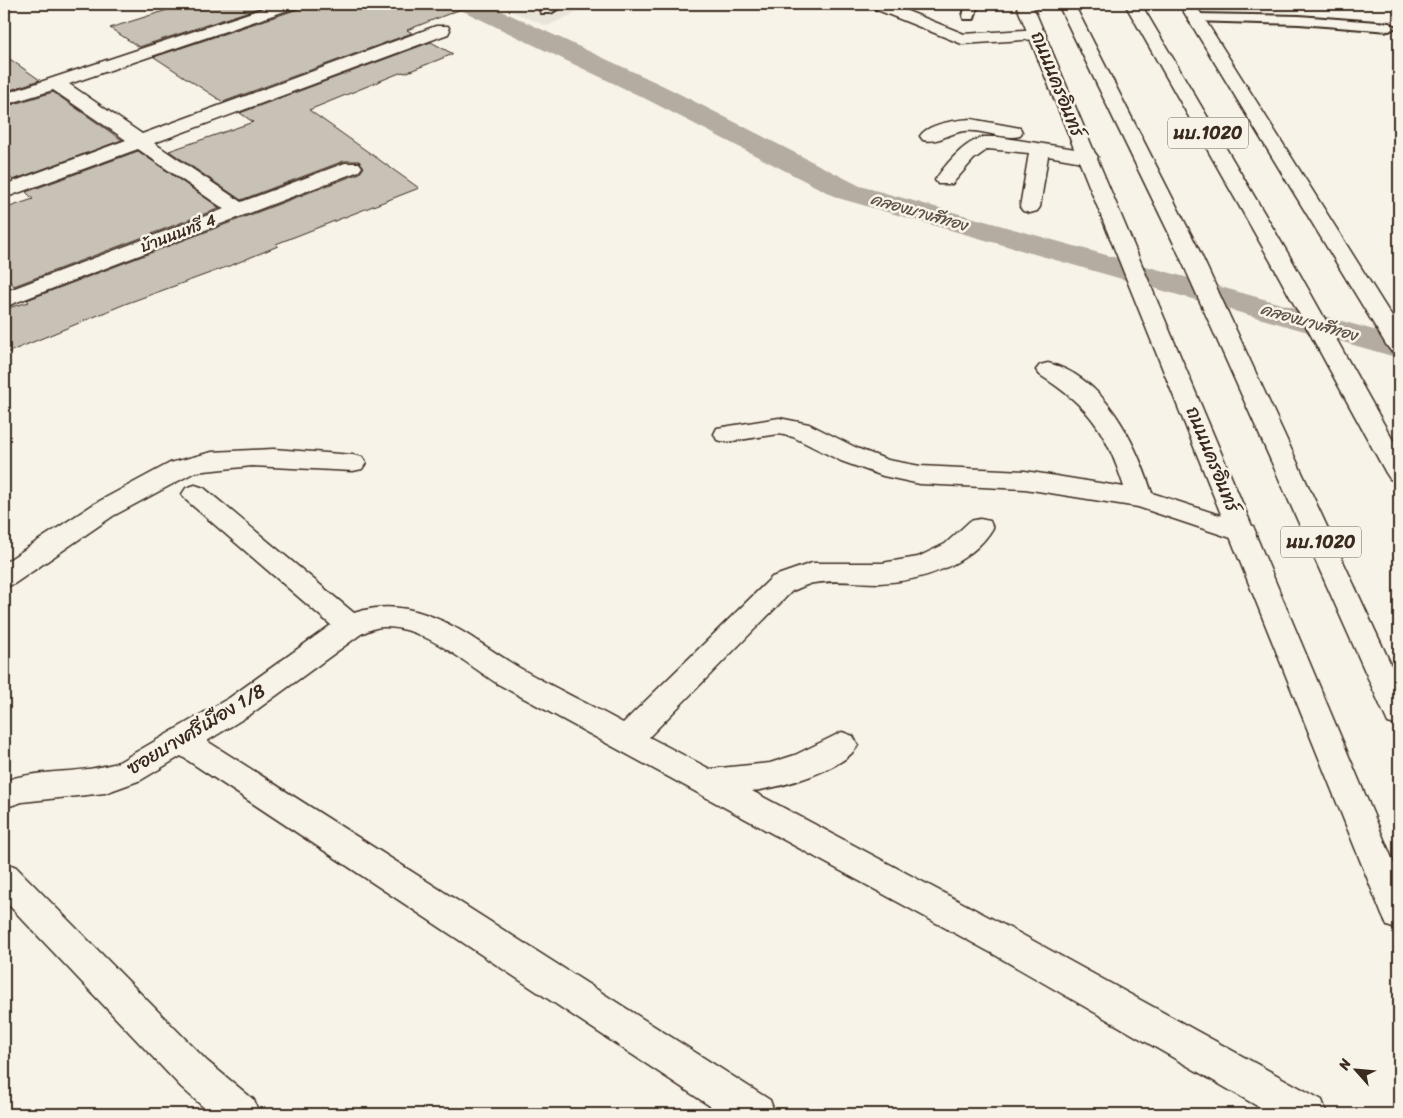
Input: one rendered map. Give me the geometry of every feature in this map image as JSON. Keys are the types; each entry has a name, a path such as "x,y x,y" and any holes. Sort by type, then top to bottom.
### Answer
{"street":[{"path":"4,100 291,4"},
{"name":"ถนนนครอินทร์","path":"1024,4 1038,34 1399,915"},
{"name":"นบ.1020","path":"1133,4 1282,262 1399,473"},
{"path":"881,6 962,38 1038,34"},
{"name":"ถนนนครอินทร์","path":"1065,7 1188,248 1399,714"},
{"name":"นบ.1020","path":"1192,11 1399,346"},
{"path":"4,192 442,30"},
{"path":"55,83 143,142 238,210"},
{"path":"930,136 954,125 965,124 1086,151"},
{"path":"946,180 966,155 984,143 999,143 1040,151 1086,151"},
{"path":"1030,207 1040,151"},
{"name":"บ้านนนทรี 4","path":"4,300 352,167"},
{"path":"1048,370 1082,392 1104,416 1129,459 1141,500"},
{"path":"726,434 779,426 800,430 850,455 883,468 920,474 1025,480 1141,500 1243,533"},
{"path":"4,577 97,512 165,475 191,464 229,459 266,458 353,463"},
{"path":"195,494 361,622 387,616 409,620 432,629 509,676 1008,944 1308,1114"},
{"path":"627,739 782,584 812,573 882,573 924,566 955,551 980,528"},
{"name":"ซอยบางศรีเมือง 1/8","path":"4,795 20,789 105,780 130,771 240,706 361,622"},
{"path":"182,742 756,1114"},
{"path":"707,782 770,776 805,765 842,744"},
{"path":"4,877 194,1074 240,1114"}],"lane":[{"path":"546,10 560,4"},
{"path":"1243,4 1253,18"},
{"path":"1192,11 1253,18 1389,26"}],"shaded area":[{"path":"494,4 595,4 547,26"}],"building":[{"path":"186,4 271,4 139,47 110,28"},
{"path":"301,4 468,4 469,6 407,30 412,33 223,102 154,57 298,9"},
{"path":"431,42 453,54 405,73 402,72 309,110 419,188 276,244 278,246 232,265 125,304 4,354 4,309 29,302 27,300 360,173 364,167 359,161 344,161 241,200 169,151 253,122 240,113"},
{"path":"4,55 40,80 4,92"},
{"path":"53,92 122,140 13,180 4,171 4,107"},
{"path":"138,151 220,208 14,286 4,275 4,209 33,199 26,192"}],"waterway":[{"name":"คลองบางสีทอง","path":"468,4 654,92 849,192 1399,348"}]}
